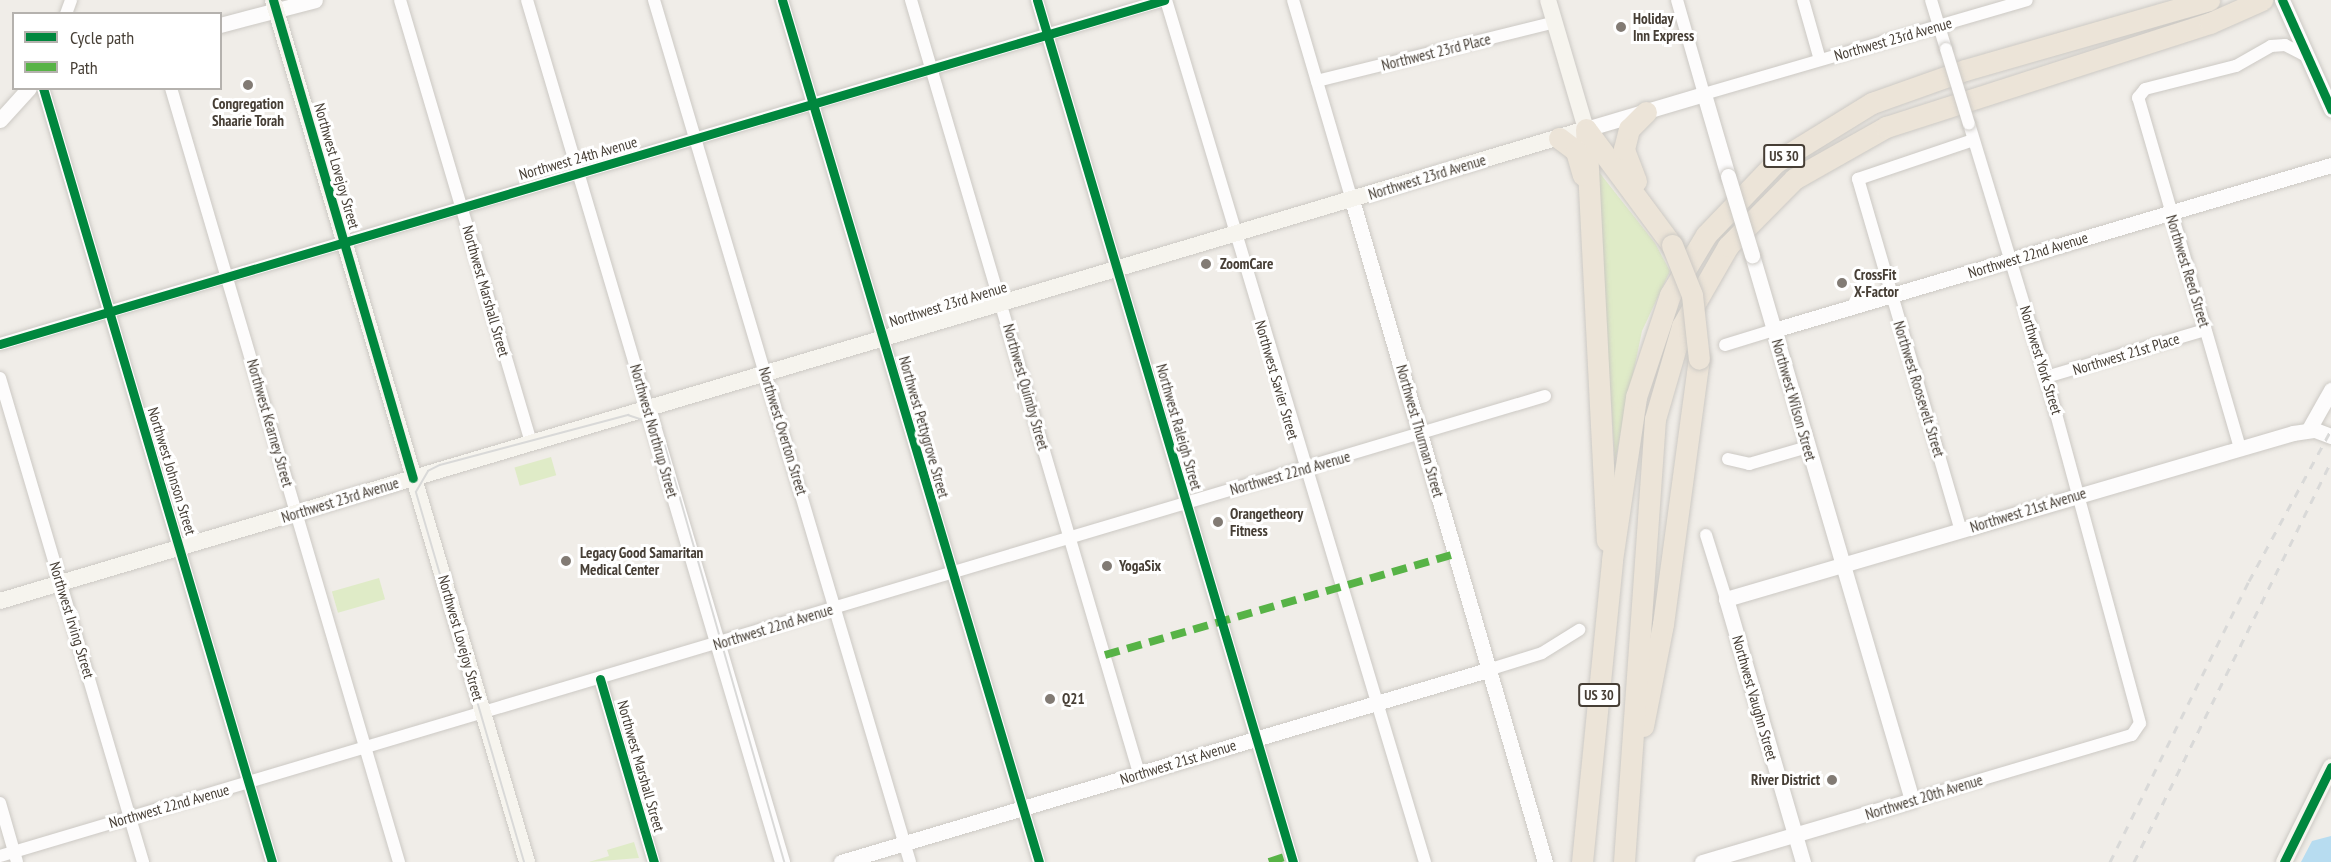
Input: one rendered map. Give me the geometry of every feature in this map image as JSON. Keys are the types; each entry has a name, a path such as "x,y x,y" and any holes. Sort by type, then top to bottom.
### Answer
{"highway":[{"path":"2111,27 2131,12 2167,0"},
{"name":"US 30","path":"1582,862 1612,560 1636,397 1652,336 1685,267 1741,193 1801,143 1872,102 2111,27 2209,0"},
{"name":"US 30","path":"1624,862 1635,736 1642,554 1655,419 1682,326 1728,246 1794,179 1886,127 2210,23 2262,0"},
{"path":"1646,112 1629,129 1624,159 1656,222"},
{"path":"1586,129 1672,245 1692,295 1699,359 1649,709 1635,736"},
{"path":"1586,129 1612,560"},
{"path":"1559,138 1576,151 1581,164 1595,280"}],"main road":[{"path":"1548,0 1586,129"},
{"name":"Northwest Lovejoy Street","path":"274,5 527,862"},
{"name":"Northwest 23rd Avenue","path":"0,600 1586,129"},
{"path":"2284,862 2331,767"}],"street":[{"path":"222,24 274,5 315,0"},
{"name":"Northwest Marshall Street","path":"400,0 531,443"},
{"name":"Northwest Northrup Street","path":"527,0 782,862"},
{"name":"Northwest Overton Street","path":"654,0 910,862"},
{"name":"Northwest Pettygrove Street","path":"782,0 1039,862"},
{"name":"Northwest Quimby Street","path":"911,0 1139,774"},
{"name":"Northwest Raleigh Street","path":"1037,0 1293,862"},
{"name":"Northwest 24th Avenue","path":"0,344 1165,0"},
{"name":"Northwest Savier Street","path":"1165,0 1303,470 1425,862"},
{"name":"Northwest Thurman Street","path":"1293,0 1491,669 1545,862"},
{"name":"Northwest Wilson Street","path":"1677,0 1912,800"},
{"path":"1803,0 1820,60"},
{"name":"Northwest York Street","path":"1931,0 2046,377 2080,495 2140,723"},
{"name":"Northwest 23rd Avenue","path":"1586,129 2027,0"},
{"path":"2282,0 2331,109"},
{"name":"Northwest 23rd Place","path":"1317,81 1555,21"},
{"name":"Northwest Reed Street","path":"2240,448 2170,213 2139,93 2246,61 2271,46 2285,45 2307,56"},
{"path":"0,120 27,90"},
{"name":"Northwest Johnson Street","path":"44,90 272,862"},
{"name":"Northwest Kearney Street","path":"172,90 399,862"},
{"name":"Northwest Roosevelt Street","path":"1961,531 1858,179 1973,140"},
{"name":"Northwest 22nd Avenue","path":"1725,345 2331,165"},
{"name":"Northwest 21st Place","path":"2046,377 2205,330"},
{"name":"Northwest Irving Street","path":"0,378 143,862"},
{"path":"2331,390 2309,429 2331,436"},
{"name":"Northwest 22nd Avenue","path":"0,856 16,857 130,818 1422,435 1545,396"},
{"name":"Northwest 21st Avenue","path":"1726,599 2309,429"},
{"path":"1728,459 1749,464 1808,447"},
{"name":"Northwest Vaughn Street","path":"1706,535 1803,862"},
{"name":"Northwest 21st Avenue","path":"841,862 1542,654 1579,630"},
{"name":"Northwest Marshall Street","path":"600,679 654,862"},
{"name":"Northwest 20th Avenue","path":"1702,862 2132,735 2140,723"},
{"path":"0,803 16,857"}],"green space":[{"path":"1595,167 1655,243 1670,271 1642,331 1615,461"},
{"path":"551,457 556,475 520,486 514,467"},
{"path":"379,578 385,599 338,613 332,592"},
{"path":"634,842 639,858 589,862 609,856 607,850"}],"water":[{"path":"2331,836 2331,862 2301,862 2312,841"}],"tram line":[{"path":"524,862 416,492 428,471 440,465 628,415 652,423 664,441 785,862"}],"railway":[{"path":"2110,862 2249,581 2331,430"},
{"path":"2134,862 2331,462"}],"marked path":[{"path":"1105,655 1456,554"},
{"path":"1269,862 1291,855"}],"cycle path":[{"path":"273,0 413,478"},
{"path":"782,0 1039,862"},
{"path":"1037,0 1293,862"},
{"path":"0,344 1164,0"},
{"path":"2282,0 2331,109"},
{"path":"44,90 272,862"},
{"path":"600,679 654,862"},
{"path":"2284,862 2331,767"}],"place":[{"name":"Holiday Inn Express","path":"1621,27"},
{"name":"Congregation Shaarie Torah","path":"248,85"},
{"name":"ZoomCare","path":"1206,264"},
{"name":"CrossFit X-Factor","path":"1842,283"},
{"name":"Orangetheory Fitness","path":"1218,522"},
{"name":"Legacy Good Samaritan Medical Center","path":"566,561"},
{"name":"YogaSix","path":"1107,566"},
{"name":"Q21","path":"1050,699"},
{"name":"River District","path":"1832,780"}]}
